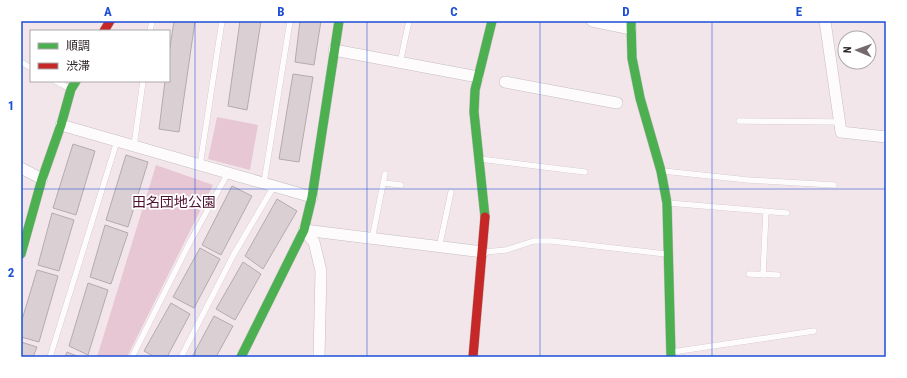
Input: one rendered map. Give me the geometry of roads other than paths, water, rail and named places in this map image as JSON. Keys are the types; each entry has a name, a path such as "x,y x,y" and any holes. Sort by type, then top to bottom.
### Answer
{"street":[{"path":"105,30 110,21"},
{"path":"242,357 304,230 312,197 339,21"},
{"path":"473,357 484,252 485,200 474,112 478,77 492,21"},
{"path":"592,21 632,25 632,58 640,98 661,171 667,203 671,354"},
{"path":"825,21 841,132 886,137"},
{"path":"334,50 478,77"},
{"path":"21,254 42,179 61,125 71,89 75,82"},
{"path":"505,82 617,103"},
{"path":"61,125 312,197"},
{"path":"21,168 42,179"},
{"path":"304,230 440,248 484,252"},
{"path":"304,230 314,242 321,271 319,357"}],"lane":[{"path":"200,165 222,21"},
{"path":"181,357 269,184 290,21"},
{"path":"400,63 409,21"},
{"path":"21,62 30,67"},
{"path":"57,82 71,89"},
{"path":"134,146 143,82"},
{"path":"740,121 840,122"},
{"path":"50,357 117,141"},
{"path":"479,159 585,172"},
{"path":"661,171 748,180 834,185"},
{"path":"132,357 191,240 228,173"},
{"path":"372,239 385,174"},
{"path":"383,183 401,184"},
{"path":"440,248 451,192"},
{"path":"667,203 787,213"},
{"path":"763,275 766,211"},
{"path":"484,252 494,253 534,241 552,241 668,255"},
{"path":"749,274 778,275"},
{"path":"671,354 814,331"}],"park label":[{"name":"田名団地公園","path":"174,202"}]}
